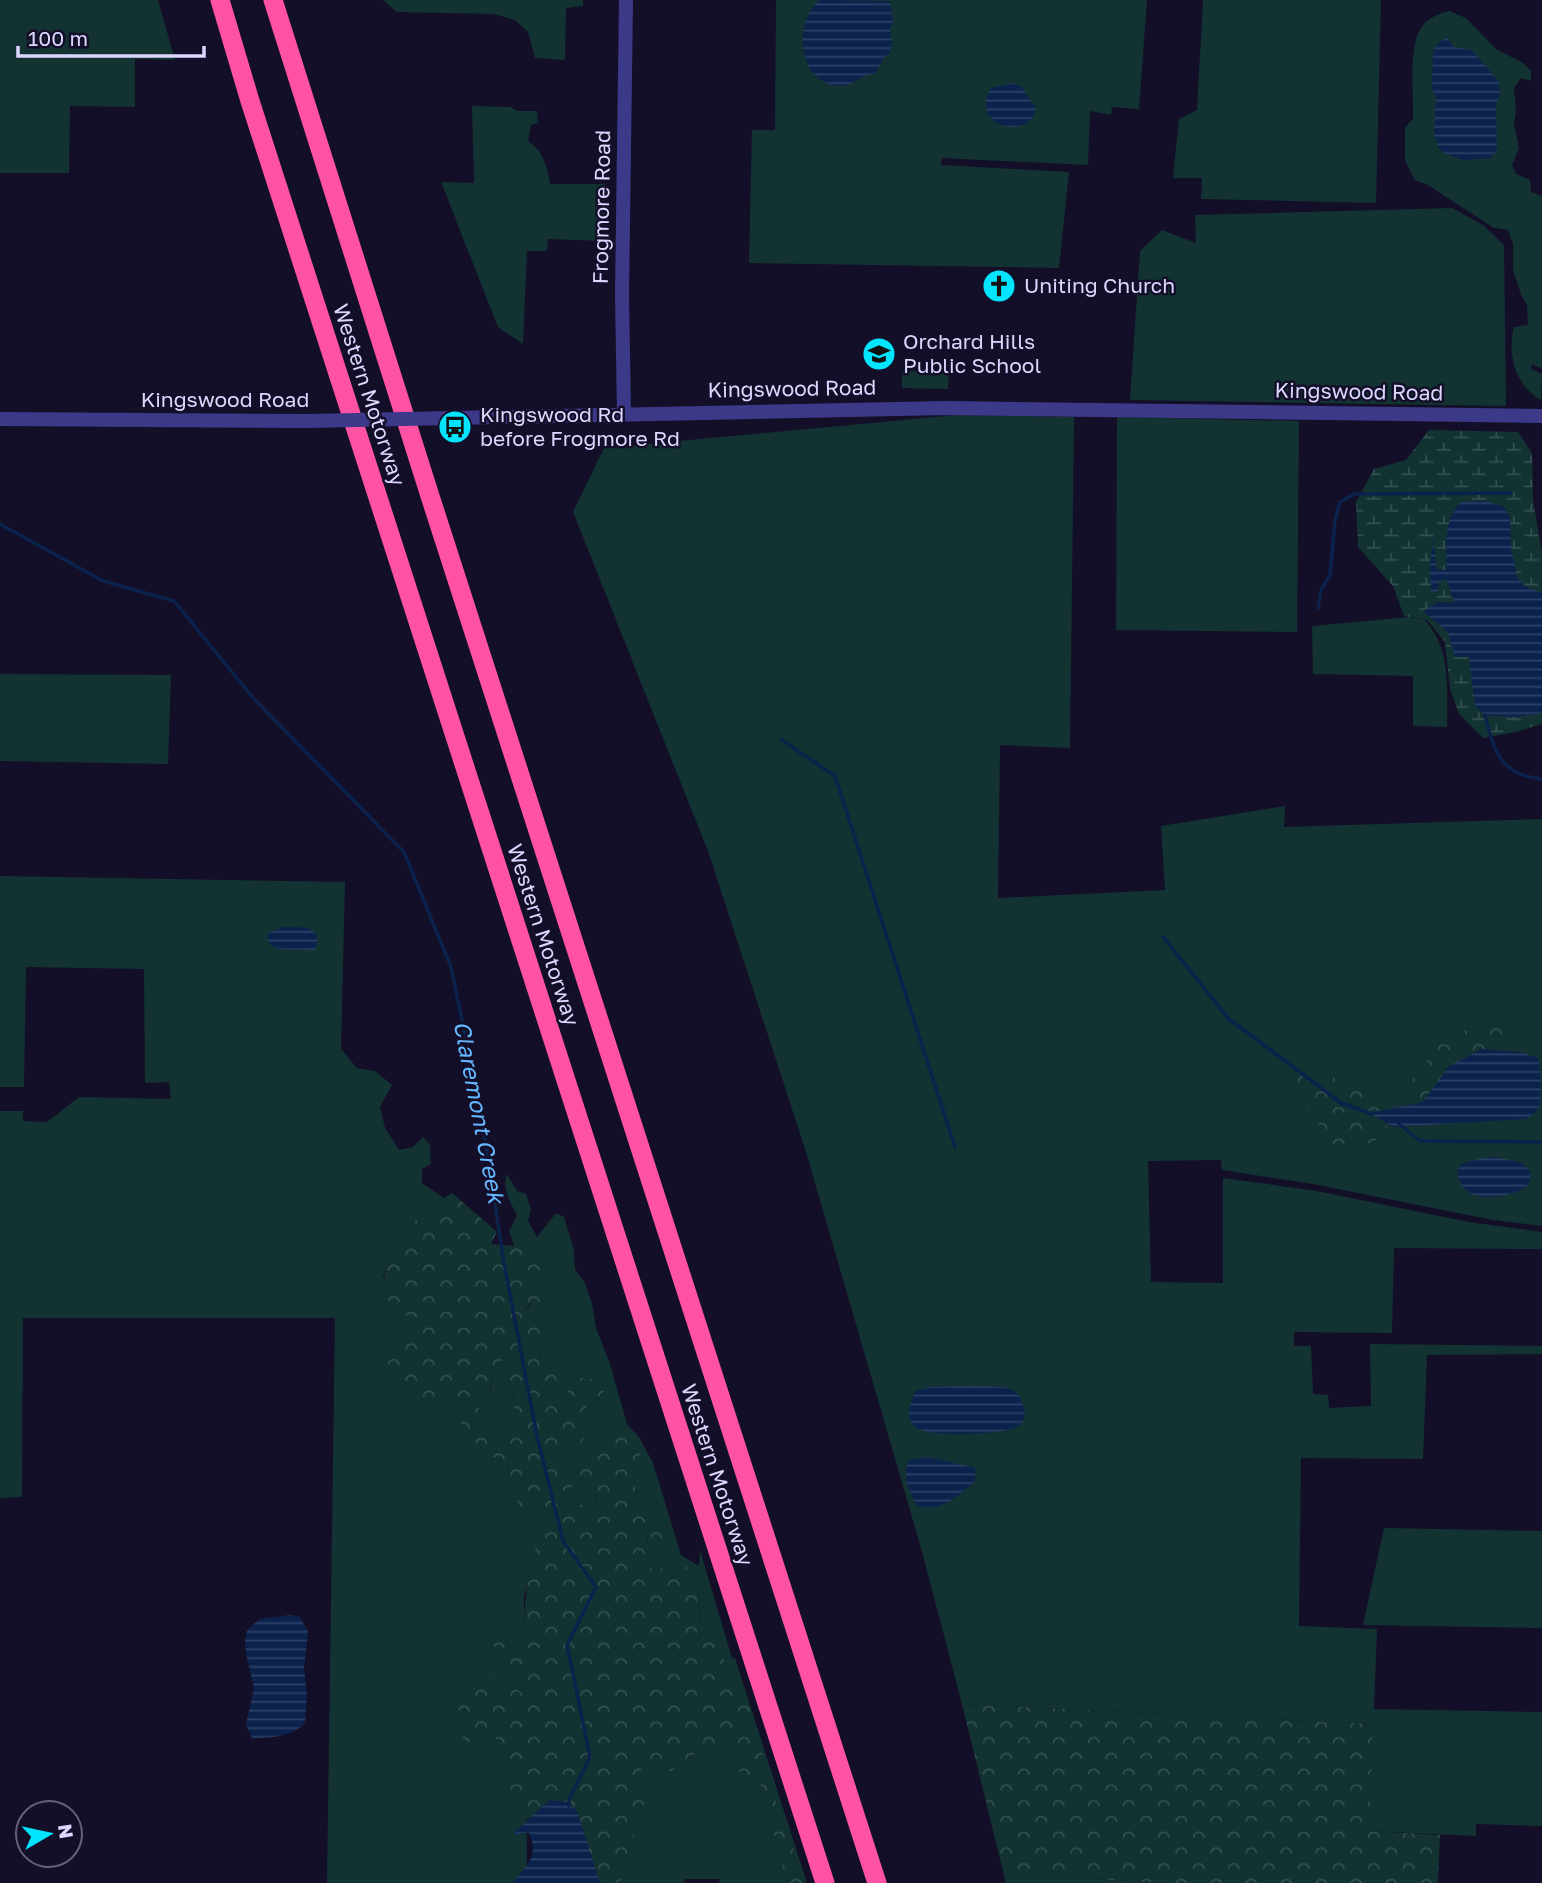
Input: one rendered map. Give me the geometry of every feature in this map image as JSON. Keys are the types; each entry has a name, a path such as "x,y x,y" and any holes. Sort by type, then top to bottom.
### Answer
{"highway":[{"name":"Western Motorway","path":"220,0 262,139 825,1883"},
{"name":"Western Motorway","path":"273,0 877,1883"}],"street":[{"name":"Frogmore Road","path":"624,414 622,295 626,0"},
{"name":"Kingswood Road","path":"0,419 109,422 307,421 960,408 1542,416"}],"green space":[{"path":"0,0 158,0 175,60 135,59 135,107 70,106 69,173 0,173"},
{"path":"383,0 583,0 583,6 566,8 565,60 535,58 528,32 515,20 494,14 397,12"},
{"path":"776,0 1147,0 1139,109 1112,107 1111,115 1090,111 1088,165 942,158 941,165 1069,172 1059,268 749,263 752,130 775,130"},
{"path":"1203,0 1381,0 1376,203 1201,199 1202,178 1173,178 1179,119 1197,110"},
{"path":"1449,11 1466,18 1496,49 1523,63 1531,71 1531,81 1521,78 1514,88 1514,124 1519,148 1512,165 1516,174 1530,180 1531,192 1542,196 1542,369 1532,364 1531,369 1542,374 1541,400 1532,394 1519,378 1513,358 1514,327 1528,325 1527,305 1513,271 1513,244 1508,230 1494,228 1428,185 1415,180 1405,160 1405,128 1413,119 1416,41 1425,23 1436,15"},
{"path":"472,106 537,111 538,123 531,125 528,141 544,160 550,184 605,184 604,241 548,239 547,251 527,251 523,344 498,327 441,182 474,183"},
{"path":"1452,208 1483,225 1504,245 1506,406 1130,400 1140,251 1162,230 1196,243 1195,215"},
{"path":"902,371 949,372 948,389 902,388"},
{"path":"957,415 1074,417 1070,748 1000,745 998,898 1165,890 1161,826 1285,806 1284,827 1542,819 1542,1226 1493,1220 1313,1184 1222,1170 1221,1160 1148,1161 1151,1282 1223,1283 1223,1178 1317,1191 1469,1222 1542,1232 1542,1249 1394,1248 1392,1333 1294,1332 1294,1346 1311,1346 1313,1394 1328,1395 1329,1408 1371,1406 1370,1344 1542,1346 1542,1354 1427,1355 1423,1459 1301,1458 1299,1626 1377,1629 1374,1709 1542,1712 1542,1826 1476,1824 1476,1836 1368,1831 1373,1724 962,1704 921,1548 806,1152 708,851 573,512 604,448"},
{"path":"1117,417 1299,421 1297,632 1116,630"},
{"path":"1429,430 1518,432 1532,453 1533,500 1542,552 1542,724 1483,738 1459,714 1450,689 1445,642 1427,620 1404,616 1393,586 1358,547 1356,502 1374,469 1406,460"},
{"path":"1409,617 1425,620 1440,644 1446,670 1447,727 1413,726 1413,676 1313,674 1312,626"},
{"path":"0,674 171,675 168,764 0,761"},
{"path":"0,876 345,882 341,1049 357,1068 375,1071 392,1085 380,1107 385,1128 399,1150 413,1147 423,1137 430,1145 431,1164 422,1169 422,1183 444,1198 436,1208 414,1221 402,1256 392,1257 383,1277 412,1316 393,1384 426,1402 439,1397 452,1405 480,1447 493,1454 507,1467 519,1507 532,1509 556,1468 560,1442 586,1408 604,1392 602,1383 595,1379 577,1377 577,1390 567,1397 558,1394 556,1376 539,1361 545,1330 524,1312 543,1289 543,1272 532,1251 514,1246 509,1231 517,1216 506,1190 507,1174 517,1191 526,1194 531,1209 528,1221 537,1237 556,1213 564,1217 574,1250 575,1269 585,1283 596,1328 610,1364 627,1424 639,1437 653,1463 681,1555 699,1566 700,1550 732,1658 735,1658 807,1883 798,1878 792,1842 781,1816 778,1821 773,1810 777,1804 765,1766 700,1637 699,1579 660,1554 662,1568 652,1571 646,1533 665,1525 636,1498 635,1482 579,1476 597,1496 594,1509 546,1524 537,1546 524,1597 524,1632 506,1674 522,1674 529,1683 526,1692 527,1883 327,1883 335,1318 23,1318 22,1497 0,1498 0,1111 23,1111 23,1121 47,1122 79,1097 171,1099 169,1082 145,1083 144,969 26,967 24,1087 0,1087"},
{"path":"1478,1025 1513,1026 1524,1034 1428,1104 1406,1103 1407,1087 1442,1040"},
{"path":"1315,1065 1337,1080 1361,1084 1384,1094 1386,1136 1359,1147 1328,1143 1316,1119 1301,1101 1295,1076"},
{"path":"452,1193 497,1232 491,1244 532,1251 543,1272 546,1302 530,1303 524,1312 545,1330 539,1361 556,1376 559,1394 567,1397 569,1384 577,1389 576,1377 595,1379 602,1383 604,1392 586,1408 592,1427 578,1447 561,1442 562,1452 557,1465 573,1483 568,1499 552,1514 519,1507 507,1467 468,1437 452,1405 439,1398 415,1405 409,1394 393,1384 387,1360 393,1354 401,1357 399,1335 412,1316 396,1314 385,1292 384,1279 392,1257 402,1256 414,1221 436,1208","holes":["508,1356 504,1370 512,1390 514,1417 513,1425 505,1428 499,1435 490,1432 488,1419 474,1402 481,1397 489,1397 491,1381 496,1374 494,1367"]},
{"path":"509,1355 504,1369 512,1390 514,1417 513,1425 500,1435 490,1432 488,1419 474,1402 481,1396 489,1397 494,1367"},
{"path":"622,1437 637,1446 645,1468 635,1482 636,1498 665,1525 666,1545 646,1534 652,1571 662,1568 660,1553 677,1557 699,1580 700,1637 712,1638 750,1709 777,1804 773,1810 778,1820 781,1815 792,1842 798,1878 806,1883 787,1883 760,1784 746,1786 728,1748 703,1748 671,1772 656,1763 637,1772 647,1791 640,1821 629,1828 638,1843 620,1870 622,1883 594,1883 532,1821 518,1816 510,1785 514,1762 498,1756 496,1736 478,1738 467,1743 458,1732 465,1723 452,1696 456,1682 478,1678 504,1680 523,1694 529,1683 522,1674 506,1674 494,1667 494,1640 524,1632 531,1563 545,1526 575,1503 594,1509 597,1496 579,1476 577,1454 598,1443"},
{"path":"1384,1528 1542,1531 1542,1628 1363,1625"},
{"path":"962,1704 1373,1724 1369,1831 1440,1835 1438,1883 1170,1883 1004,1875"},
{"path":"703,1748 729,1748 746,1786 760,1784 787,1883 719,1883 720,1879 685,1879 683,1883 622,1883 620,1870 638,1843 628,1828 636,1772 656,1763 671,1772"},
{"path":"1004,1875 1170,1883 1005,1883"}],"water":[{"path":"819,0 890,1 892,43 889,54 885,56 875,74 845,86 826,83 815,75 808,64 803,37 805,23"},
{"path":"1448,38 1453,47 1472,50 1499,82 1500,94 1496,106 1497,150 1491,158 1464,160 1445,154 1438,147 1434,133 1436,97 1432,90 1433,51 1439,42"},
{"path":"1013,83 1021,87 1036,107 1032,118 1024,125 1003,126 994,121 987,112 986,101 991,88"},
{"path":"1483,501 1503,506 1510,517 1511,547 1517,577 1524,586 1542,593 1542,713 1515,717 1485,715 1475,706 1469,657 1455,657 1448,632 1423,611 1439,602 1455,603 1446,579 1439,581 1438,591 1431,592 1430,563 1434,538 1436,569 1446,570 1447,533 1451,516 1461,502"},
{"path":"283,927 303,927 314,931 317,935 315,950 280,949 270,945 267,934"},
{"path":"1482,1049 1520,1052 1538,1058 1541,1097 1539,1108 1526,1119 1393,1127 1369,1113 1423,1102 1449,1066"},
{"path":"1496,1157 1522,1163 1530,1170 1527,1186 1508,1195 1492,1197 1478,1196 1466,1190 1457,1172 1461,1164"},
{"path":"930,1387 1003,1387 1015,1392 1020,1397 1025,1417 1020,1425 999,1432 949,1434 922,1430 912,1423 910,1410 915,1391"},
{"path":"928,1457 975,1468 975,1481 949,1502 926,1508 917,1506 907,1483 907,1466 909,1460"},
{"path":"291,1615 300,1617 308,1632 304,1668 307,1696 305,1723 287,1734 252,1738 246,1725 254,1688 246,1654 247,1631 259,1619"},
{"path":"550,1800 567,1802 577,1811 600,1883 512,1883 530,1861 533,1849 529,1833 515,1836 515,1832"}],"waterway":[{"path":"1318,608 1321,590 1330,575 1335,520 1340,502 1355,494 1511,493"},
{"name":"Claremont Creek","path":"0,524 103,581 174,601 254,699 404,852 451,967 480,1106 504,1263 537,1436 563,1541 596,1587 567,1645 590,1757 569,1800 569,1806"},
{"path":"1485,715 1496,750 1507,766 1528,777 1542,779"},
{"path":"782,740 835,776 955,1147"},
{"path":"1163,937 1229,1019 1341,1103 1372,1114"},
{"path":"1399,1124 1420,1141 1542,1142"}],"place":[{"name":"Uniting Church","path":"999,286"},
{"name":"Orchard Hills Public School","path":"879,354"},
{"name":"Kingswood Rd before Frogmore Rd","path":"455,427"}]}
